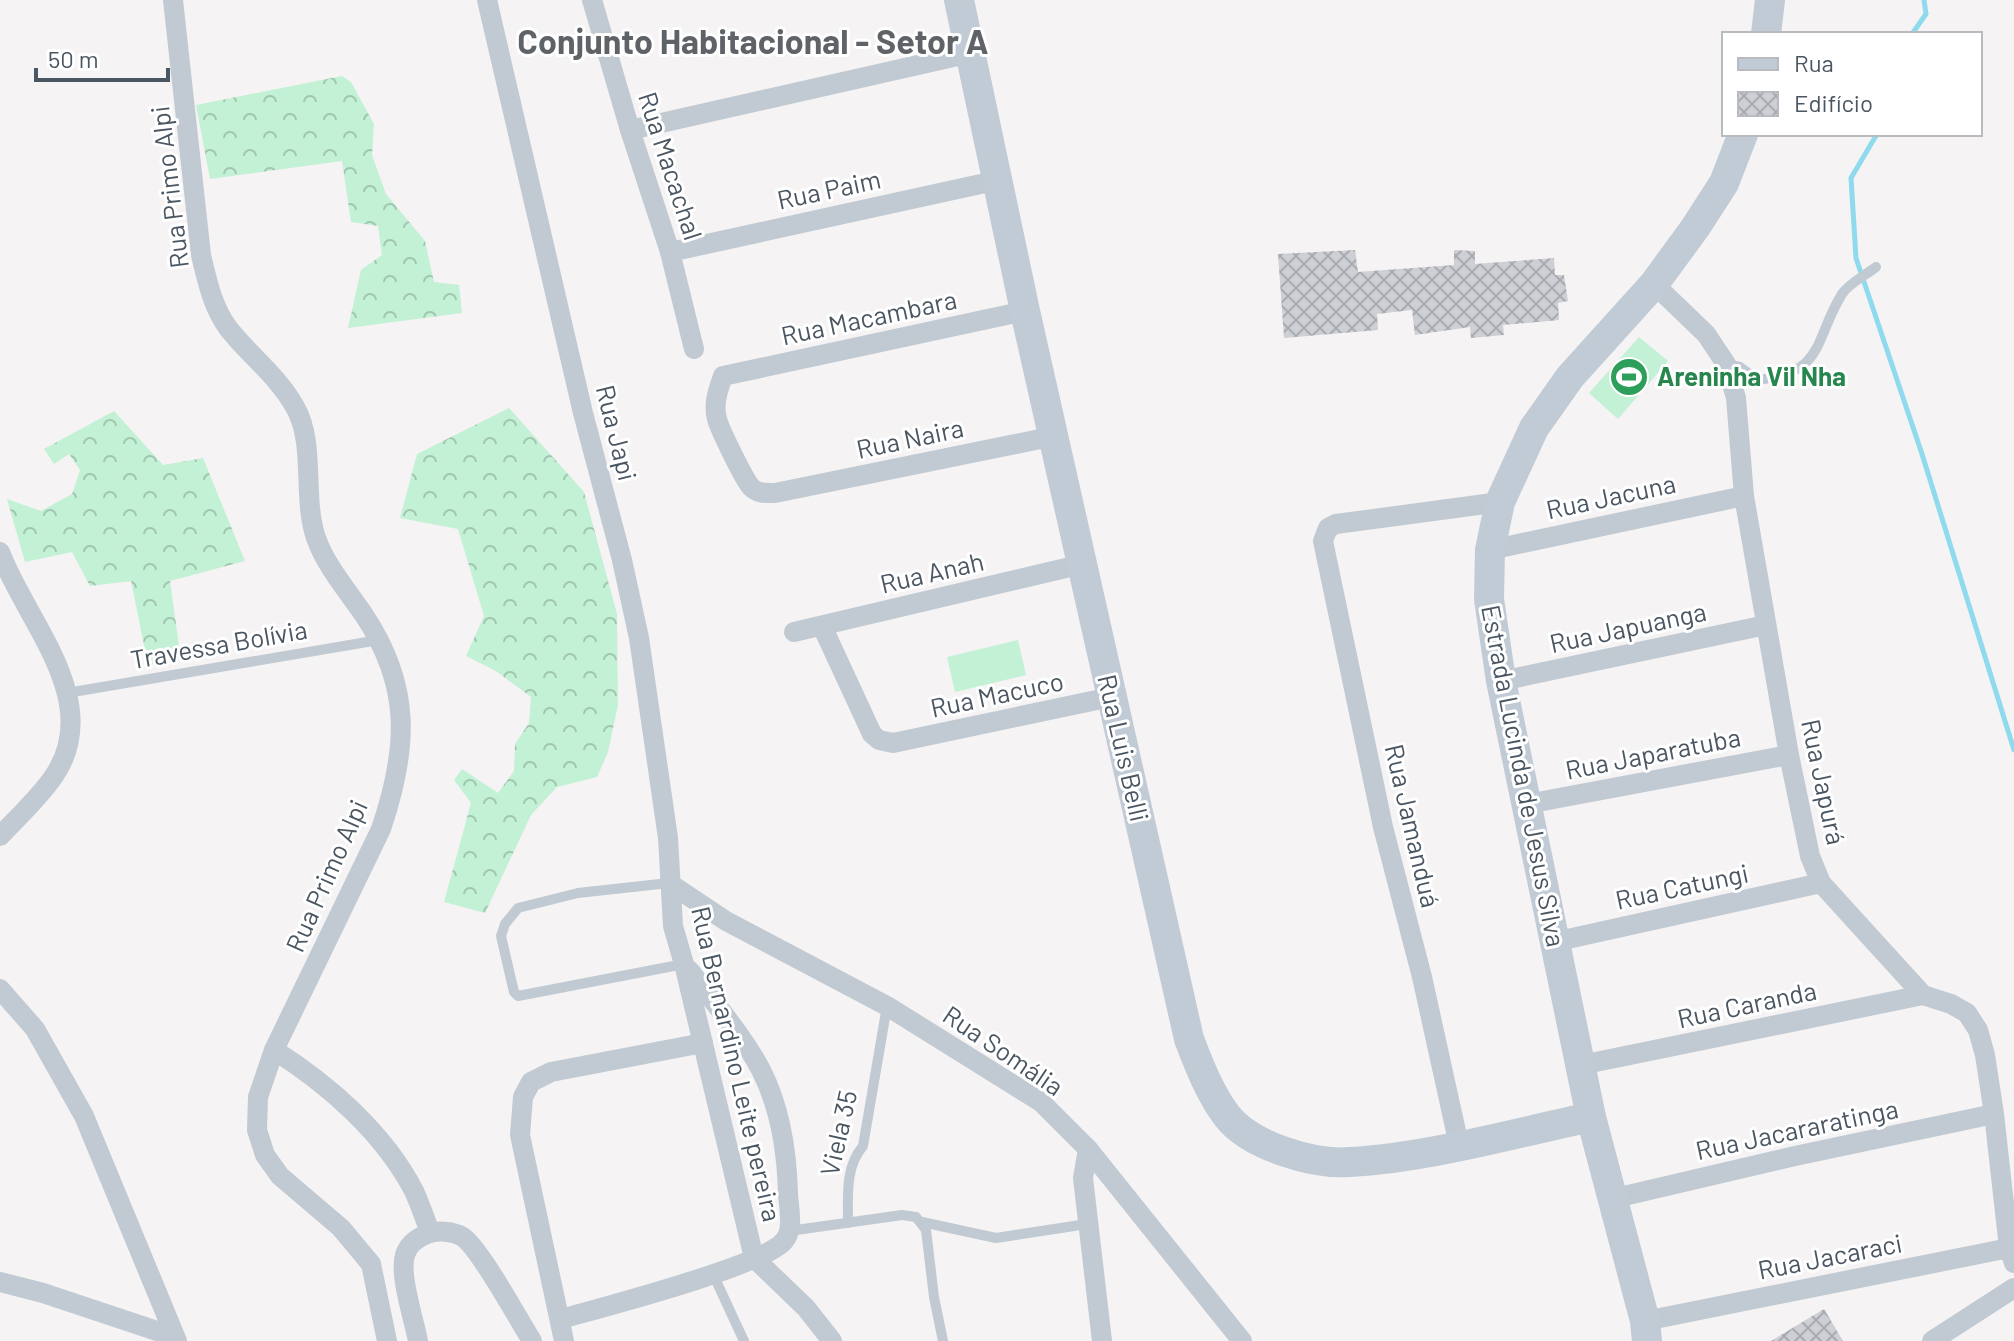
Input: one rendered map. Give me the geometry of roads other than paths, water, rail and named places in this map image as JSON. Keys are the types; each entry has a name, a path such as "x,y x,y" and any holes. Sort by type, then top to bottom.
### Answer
{"street":[{"name":"Rua Primo Alpi","path":"173,0 201,255 209,289 216,309 229,328 285,391 297,411 304,431 310,512 316,537 326,559 379,640 396,678 401,733 392,795 381,829 274,1050 258,1097 257,1130 265,1155 280,1176 341,1228 371,1264 387,1341"},
{"name":"Rua Japi","path":"487,0 572,368 639,638 668,838 669,883"},
{"name":"Rua Macachal","path":"592,0 670,252 694,349"},
{"name":"Rua Luis Belli","path":"959,0 1111,697 1189,1039 1201,1071 1228,1118 1253,1136 1300,1158 1348,1163 1459,1145 1591,1117"},
{"path":"1766,32 1770,0"},
{"path":"630,130 971,53"},
{"name":"Estrada Lucinda de Jesus Silva","path":"1646,1331 1591,1117 1501,681 1489,599 1490,550 1500,502 1517,459 1543,415 1588,355 1654,284 1724,183 1742,136"},
{"name":"Rua Paim","path":"670,252 999,180"},
{"name":"Rua Japurá","path":"1654,284 1706,334 1726,364 1736,398 1744,496 1789,755 1810,856 1821,883 1923,995 1967,1013 1978,1030 1994,1114 2012,1255"},
{"name":"Rua Macambara","path":"775,493 761,493 752,487 717,419 716,398 723,376 1025,311"},
{"name":"Rua Naira","path":"775,493 1055,436"},
{"name":"Rua Jacuna","path":"1490,550 1744,496"},
{"name":"Rua Jamanduá","path":"1459,1145 1422,977 1383,827 1323,541 1328,528 1336,524 1500,502"},
{"path":"0,552 10,577 41,631 67,693 69,736 65,756 55,775 0,836"},
{"name":"Rua Anah","path":"794,632 1083,564"},
{"name":"Rua Japuanga","path":"1501,681 1766,625"},
{"name":"Rua Macuco","path":"822,626 872,734 879,740 893,743 1111,697"},
{"name":"Rua Japaratuba","path":"1527,804 1789,755"},
{"name":"Rua Bernardino Leite pereira","path":"669,883 675,938 684,964 754,1258"},
{"name":"Rua Somália","path":"669,883 726,921 887,1006 1041,1102 1088,1149 1242,1341"},
{"name":"Rua Catungi","path":"1554,942 1821,883"},
{"path":"561,1319 713,1274 780,1245 789,1231 787,1161 779,1121 762,1073 745,1043 684,964"},
{"path":"0,989 35,1029 84,1116 176,1339"},
{"name":"Rua Caranda","path":"1581,1065 1923,995"},
{"path":"564,1341 520,1135 523,1097 531,1082 551,1072 703,1043"},
{"path":"274,1050 306,1071 374,1136 397,1164 414,1192 430,1232"},
{"name":"Rua Jacararatinga","path":"1611,1199 1994,1114"},
{"path":"1088,1149 1083,1178 1102,1341"},
{"path":"418,1341 404,1267 405,1252 414,1241 430,1232 451,1232 464,1238 532,1341"},
{"name":"Rua Jacaraci","path":"1646,1331 2012,1255"},
{"path":"754,1258 806,1308 832,1341"},
{"path":"0,1282 43,1293 176,1339"},
{"path":"1932,1341 2014,1288"}],"lane":[{"path":"1726,364 1740,367 1758,380 1781,377 1807,365 1843,291 1876,267"},
{"name":"Travessa Bolívia","path":"67,693 379,640"},
{"path":"669,883 578,893 518,908 505,924 501,936 514,992 518,996 684,964"},
{"name":"Viela 35","path":"848,1223 848,1188 853,1158 863,1146 887,1006"},
{"path":"789,1231 902,1215 916,1217 926,1230 943,1341"},
{"path":"922,1222 996,1238 1087,1224"},
{"path":"713,1274 744,1341"}],"waterway":[{"path":"1913,32 1926,14 1924,0"},
{"path":"1876,136 1851,178 1856,258 1922,454 2014,750"}],"place":[{"name":"Areninha Vil Nha","path":"1629,377"}],"district":[{"name":"Conjunto Habitacional - Setor A","path":"753,42"}]}
